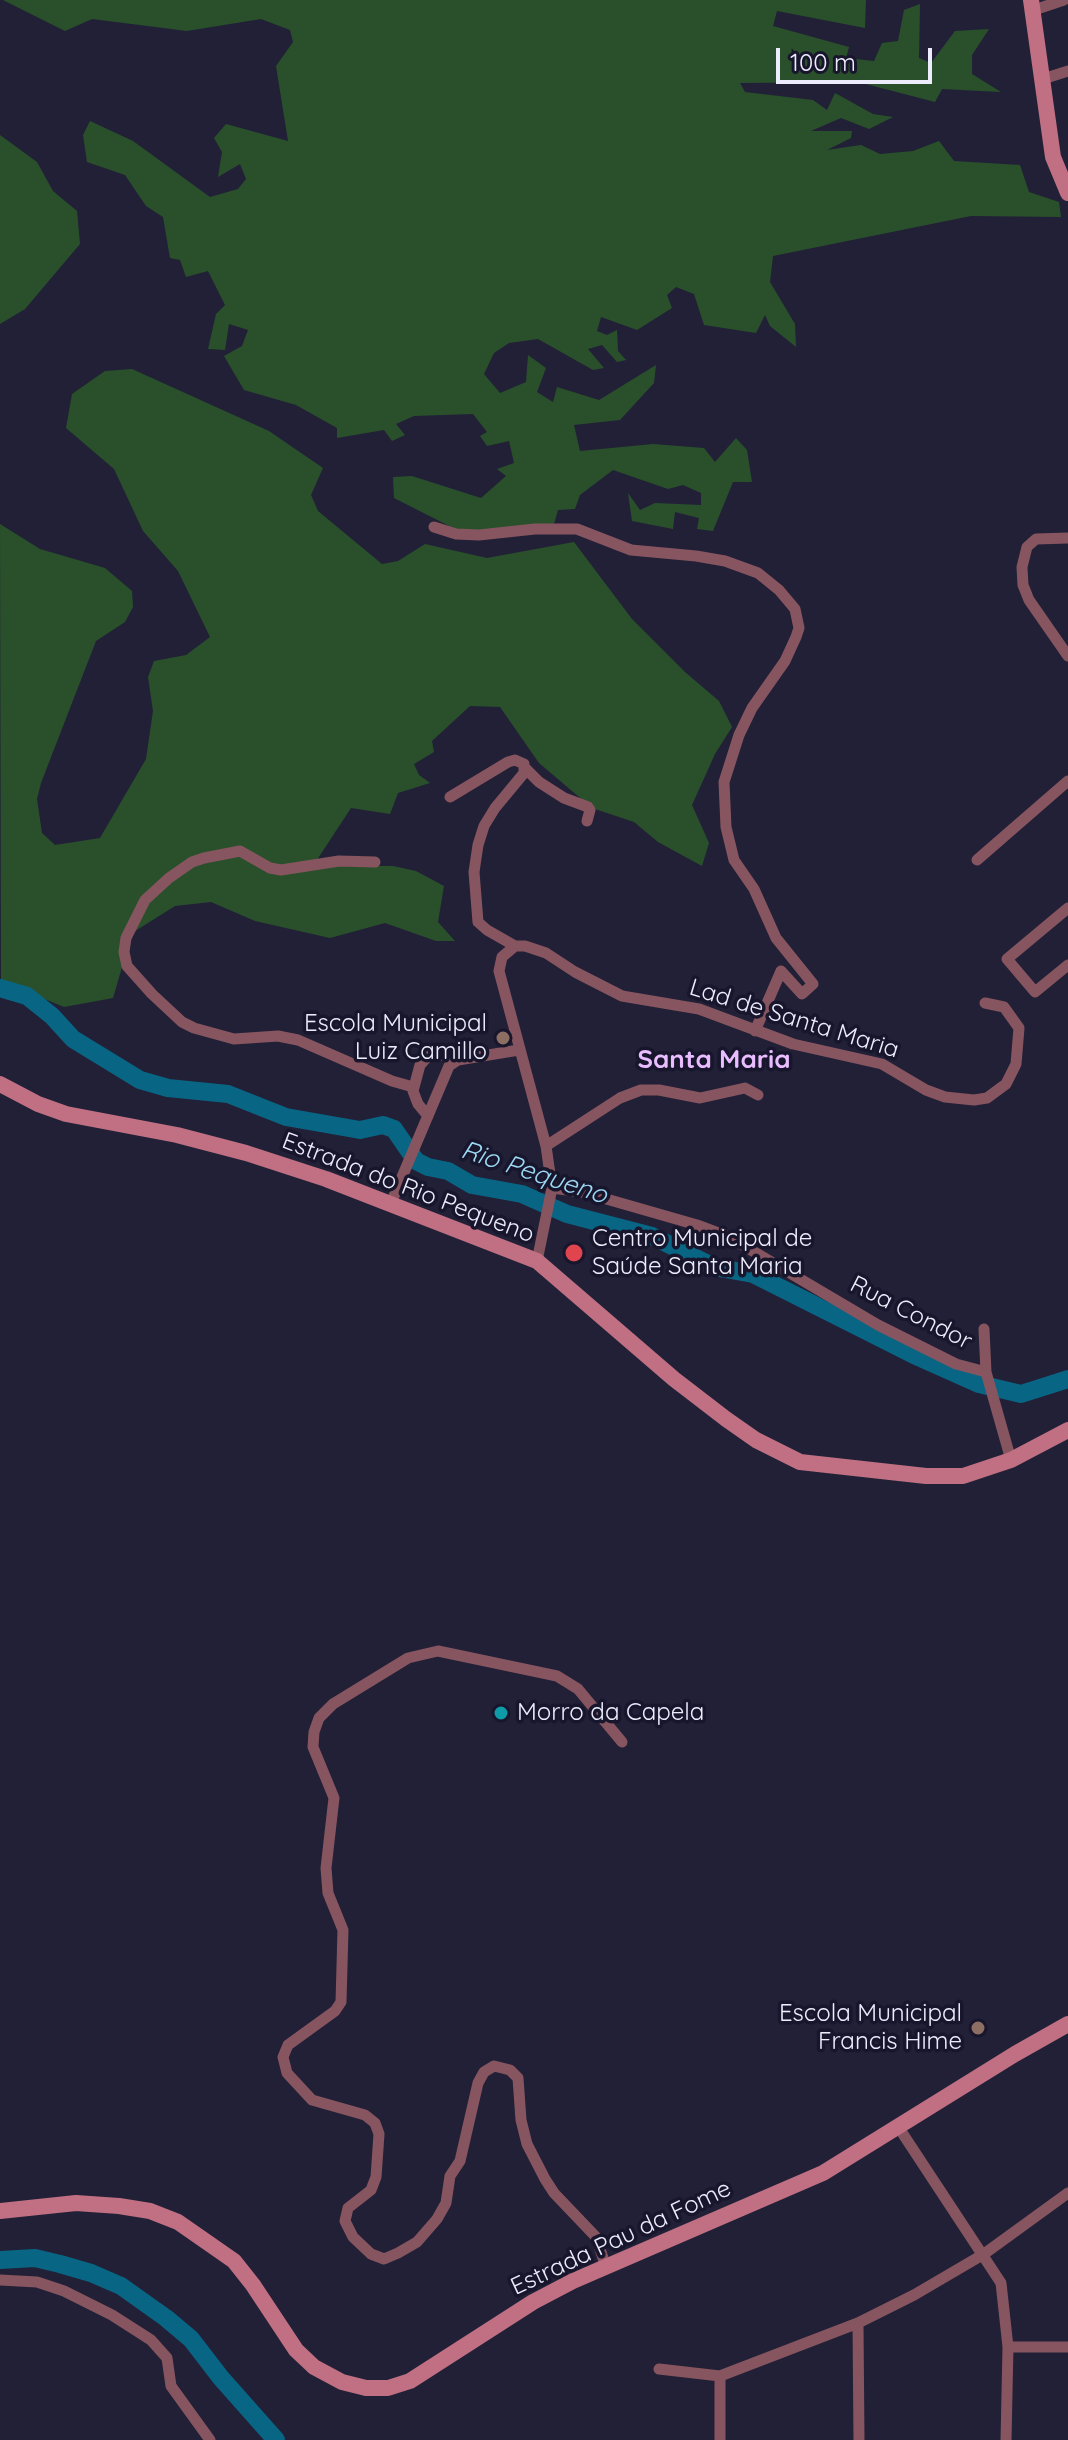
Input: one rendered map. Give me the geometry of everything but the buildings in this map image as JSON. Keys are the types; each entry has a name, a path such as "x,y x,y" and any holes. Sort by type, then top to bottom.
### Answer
{"street":[{"path":"1064,0 1032,5 1053,157 1068,193"},
{"path":"1043,79 1068,71"},
{"path":"434,527 456,534 479,535 535,529 577,529 631,550 725,561 758,573 779,590 795,609 799,628 796,637 785,661 752,708 739,735 724,782 726,827 734,860 754,889 776,938 813,984 802,994 781,971 755,1031"},
{"path":"1068,538 1036,539 1027,547 1022,567 1023,585 1029,600 1068,656"},
{"path":"450,797 508,762 520,761 539,782 564,798 588,807 587,821"},
{"name":"Lad de Santa Maria","path":"526,769 484,826 474,872 478,922 515,946 535,948 546,953 622,996 699,1009 793,1044 873,1061 945,1097 987,1098 1006,1084 1016,1064 1019,1028 1004,1007 985,1003"},
{"path":"977,860 1068,781"},
{"path":"375,862 339,861 277,870 240,851 192,862 145,900 126,938 124,952 127,966 152,994 182,1022 194,1028 234,1039 289,1037 413,1087"},
{"path":"1068,908 1007,959 1035,992 1068,965"},
{"path":"515,946 502,957 499,971 546,1146 551,1192 537,1261"},
{"path":"391,1203 447,1069 458,1060 519,1050"},
{"path":"428,1116 418,1104 413,1087 420,1065 428,1056 444,1054 458,1060"},
{"name":"Estrada do Rio Pequeno","path":"0,1084 38,1104 66,1114 177,1135 246,1153 391,1203 537,1261 674,1379 746,1433 800,1462 926,1476 963,1476 1011,1460 1068,1430"},
{"path":"546,1146 620,1098 641,1090 659,1090 700,1098 745,1088 758,1095"},
{"name":"Rua Condor","path":"551,1192 595,1195 729,1237 878,1325 956,1364 987,1375"},
{"path":"984,1329 987,1375 1011,1460"},
{"path":"606,2267 596,2237 554,2193 527,2144 521,2120 518,2078 510,2070 494,2066 484,2072 478,2083 460,2161 450,2176 446,2203 437,2219 417,2242 398,2253 384,2259 371,2254 353,2237 345,2221 348,2208 371,2190 376,2177 379,2134 375,2123 365,2115 312,2100 287,2073 283,2057 288,2045 335,2011 341,2002 343,1930 328,1893 326,1868 334,1798 313,1747 319,1718 333,1704 408,1658 438,1651 557,1676 578,1689 622,1742"},
{"name":"Estrada Pau da Fome","path":"0,2211 76,2203 150,2211 178,2222 234,2261 296,2350 314,2367 342,2382 366,2388 388,2388 410,2381 533,2302 823,2173 1068,2024"},
{"path":"899,2128 1001,2283 1008,2347 1006,2440"},
{"path":"659,2369 720,2376 858,2323 984,2254 1068,2193"},
{"path":"0,2280 37,2282 91,2304 140,2332 167,2358 171,2386 210,2440"},
{"path":"858,2323 859,2440"},
{"path":"1008,2347 1068,2347"},
{"path":"720,2376 720,2440"}],"green space":[{"path":"3,0 866,0 865,28 777,11 773,26 849,47 846,58 874,61 882,43 898,41 904,10 920,4 919,58 931,63 955,31 989,29 972,55 972,74 1001,92 942,89 935,102 858,82 740,83 745,92 813,100 827,110 835,93 873,114 893,117 869,129 841,118 811,131 852,131 851,138 827,150 861,145 880,154 913,151 939,141 954,161 1020,165 1029,192 1059,202 1061,217 971,216 773,256 770,282 795,324 796,347 770,326 765,315 756,333 704,325 694,294 676,287 667,295 672,308 637,330 601,317 597,331 607,335 617,330 618,351 626,360 617,362 602,345 588,349 604,368 593,370 538,339 509,343 494,353 484,374 500,393 526,382 528,355 546,368 537,392 553,402 557,387 599,400 656,365 654,383 620,420 574,425 580,451 653,444 704,448 715,462 736,438 747,450 752,482 733,482 713,531 697,529 699,518 675,512 673,529 632,521 628,493 640,510 655,503 701,505 701,493 683,485 668,489 613,470 580,495 575,509 558,510 554,524 463,533 394,498 393,477 412,476 481,498 506,476 497,469 514,463 509,441 487,446 480,436 487,432 473,414 414,416 396,424 405,435 392,441 384,430 337,438 337,428 296,405 244,390 224,356 242,346 248,330 229,324 225,350 208,349 216,314 225,305 208,271 186,277 180,260 170,258 163,217 146,206 125,175 87,162 83,135 90,121 133,141 210,197 238,189 246,179 240,164 218,177 222,152 214,138 226,124 288,141 276,66 293,42 290,30 261,19 187,31 92,19 65,31"},
{"path":"0,135 37,162 53,191 77,211 80,244 25,309 0,324"},
{"path":"132,369 269,431 323,468 311,495 318,511 382,564 398,561 425,544 487,558 574,542 632,619 719,701 732,727 715,754 692,805 709,843 702,866 658,842 634,822 592,808 539,763 500,707 470,706 432,741 434,752 414,764 419,775 430,783 398,793 390,814 351,808 313,866 393,866 416,871 444,886 438,922 455,941 436,941 385,923 330,938 255,921 211,902 175,906 132,933 113,998 64,1007 1,981 0,524 40,549 105,568 132,591 133,607 125,622 96,641 41,783 37,799 42,833 55,845 100,838 146,759 153,711 148,677 154,661 186,655 210,637 178,571 143,531 114,469 66,428 72,394 105,371"}],"waterway":[{"name":"Rio Pequeno","path":"0,988 27,996 52,1016 73,1039 140,1080 168,1088 228,1094 286,1117 360,1130 383,1125 394,1129 416,1161 428,1167 448,1171 472,1185 522,1194 567,1214 652,1236 714,1267 753,1274 979,1384 1021,1394 1068,1379"},
{"path":"0,2260 35,2258 91,2273 121,2286 191,2339 276,2440"}],"place":[{"name":"Escola Municipal Luiz Camillo","path":"503,1038"},
{"name":"Centro Municipal de Saúde Santa Maria","path":"574,1253"},
{"name":"Morro da Capela","path":"501,1713"},
{"name":"Escola Municipal Francis Hime","path":"978,2028"}],"district":[{"name":"Santa Maria","path":"714,1060"}]}
